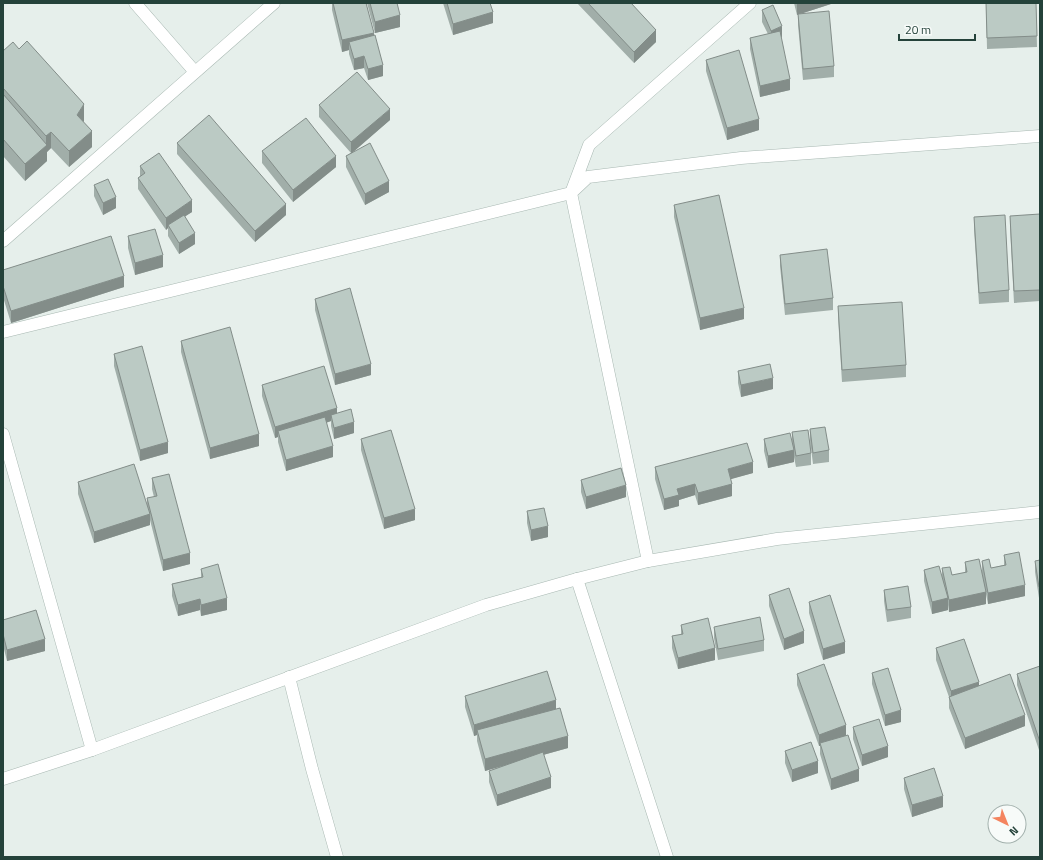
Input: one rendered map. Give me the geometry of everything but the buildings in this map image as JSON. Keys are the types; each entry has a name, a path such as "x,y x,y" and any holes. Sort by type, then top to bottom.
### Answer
{"street":[{"path":"135,3 195,72"},
{"path":"3,241 274,3"},
{"path":"648,561 571,193 589,145 750,3"},
{"path":"3,332 571,193 588,177 741,158 1040,136"},
{"path":"3,434 92,750"},
{"path":"3,779 92,750 486,605 577,579 648,561 777,539 1040,512"},
{"path":"577,579 667,857"},
{"path":"289,677 312,769 337,857"}]}
